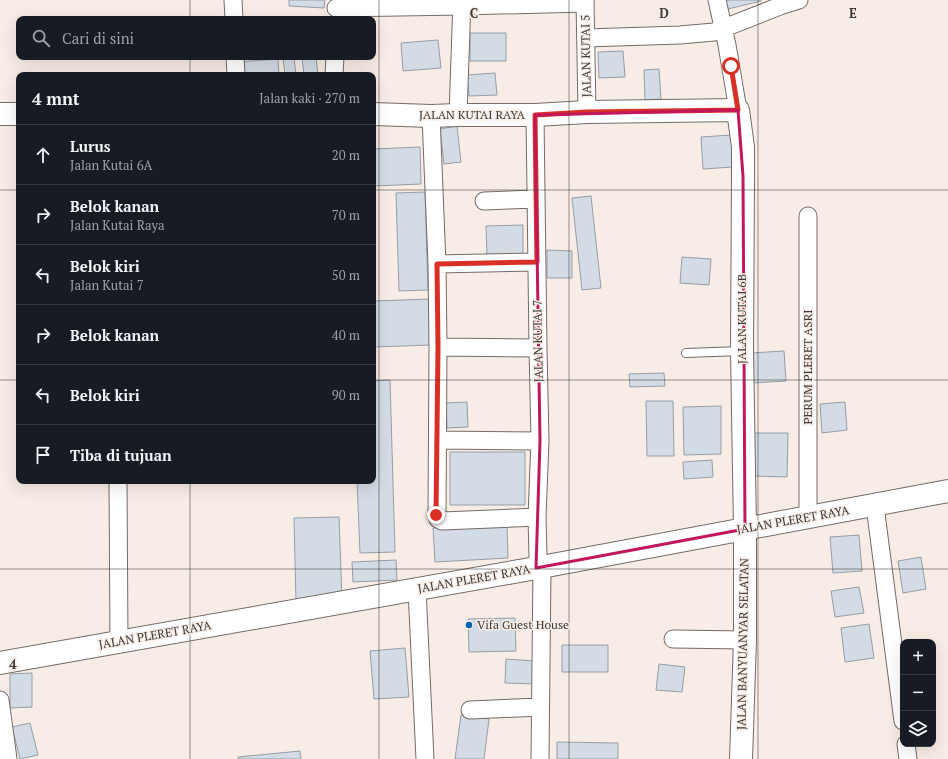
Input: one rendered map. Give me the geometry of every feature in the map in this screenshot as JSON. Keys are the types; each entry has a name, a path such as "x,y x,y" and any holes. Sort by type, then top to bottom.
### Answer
{"street":[{"path":"233,0 234,16"},
{"path":"717,0 727,45 738,110"},
{"path":"586,38 680,35 714,32 799,0"},
{"path":"336,9 462,3 585,2"},
{"name":"JALAN KUTAI 5","path":"585,2 587,112"},
{"path":"458,114 462,3"},
{"path":"235,60 236,72"},
{"path":"334,72 335,60"},
{"name":"JALAN KUTAI RAYA","path":"376,114 430,116 458,114 535,115 587,112 738,110"},
{"name":"JALAN KUTAI 6B","path":"738,110 743,161 742,351 745,529"},
{"path":"0,114 16,114"},
{"name":"JALAN KUTAI 7","path":"535,115 540,441 537,517 539,567 540,759"},
{"path":"430,116 437,264 438,440 436,515 438,519 442,521 537,517"},
{"path":"484,201 536,199"},
{"name":"PERUM PLERET ASRI","path":"808,216 808,518"},
{"path":"437,264 537,262"},
{"path":"438,347 538,348"},
{"path":"438,440 540,441"},
{"path":"118,484 119,642"},
{"name":"JALAN PLERET RAYA","path":"0,663 539,567 948,492"},
{"path":"875,506 902,711"},
{"name":"JALAN BANYUANYAR SELATAN","path":"741,759 745,640 745,529"},
{"path":"417,589 425,759"},
{"path":"673,639 745,640"},
{"path":"0,700 8,759"},
{"path":"470,710 540,707"},
{"path":"906,747 908,759"}],"lane":[{"path":"686,353 742,351"}],"highlighted area":[{"path":"738,110 743,176 745,529 536,568 540,441 535,115"}],"building":[{"path":"289,0 325,0 324,8 289,6"},
{"path":"722,0 761,0 761,1 724,10"},
{"path":"470,33 506,33 506,61 470,61"},
{"path":"438,40 441,68 403,71 401,43"},
{"path":"623,51 625,77 599,78 598,52"},
{"path":"278,60 279,72 239,72 237,62"},
{"path":"283,60 294,60 296,72 285,72"},
{"path":"302,60 316,60 318,72 304,72"},
{"path":"659,69 661,99 645,100 644,70"},
{"path":"495,73 497,95 469,96 467,75"},
{"path":"457,126 461,162 444,164 440,129"},
{"path":"731,135 733,167 703,169 701,137"},
{"path":"420,147 421,184 376,186 376,149"},
{"path":"425,192 428,290 399,291 396,193"},
{"path":"591,196 601,288 582,290 572,198"},
{"path":"523,225 523,255 487,255 486,226"},
{"path":"547,250 572,251 572,278 547,278"},
{"path":"682,257 711,259 709,285 680,283"},
{"path":"430,299 431,345 376,347 376,301"},
{"path":"784,351 786,381 753,383 751,353"},
{"path":"664,373 665,386 630,387 629,374"},
{"path":"390,380 395,552 360,553 357,484 376,484 376,381"},
{"path":"646,401 673,401 674,456 647,456"},
{"path":"467,402 468,427 447,428 446,403"},
{"path":"845,402 847,430 822,433 820,404"},
{"path":"721,406 721,454 684,455 683,407"},
{"path":"754,433 788,433 787,477 753,476"},
{"path":"450,452 525,452 525,505 450,505"},
{"path":"712,460 713,477 684,479 683,462"},
{"path":"339,517 342,600 296,602 294,518"},
{"path":"507,524 508,558 435,562 433,528"},
{"path":"859,535 862,571 833,573 830,537"},
{"path":"921,557 926,589 903,593 898,561"},
{"path":"396,560 397,580 353,582 352,562"},
{"path":"859,587 864,613 835,617 831,591"},
{"path":"515,618 516,651 469,652 468,619"},
{"path":"869,624 874,658 845,662 841,628"},
{"path":"562,645 608,645 608,672 562,672"},
{"path":"405,648 409,697 374,699 370,651"},
{"path":"506,659 535,661 534,684 505,683"},
{"path":"659,664 685,667 682,692 656,690"},
{"path":"32,673 32,707 10,708 10,674"},
{"path":"461,715 489,719 484,759 455,759"},
{"path":"30,723 38,755 20,759 12,727"},
{"path":"557,742 618,743 618,759 557,759"},
{"path":"300,751 301,759 238,759 238,757"}],"place":[{"name":"Vifa Guest House","path":"469,625"}],"route":[{"path":"436,515 438,440 437,264 537,262 535,115 587,112 738,110 731,66"}]}
